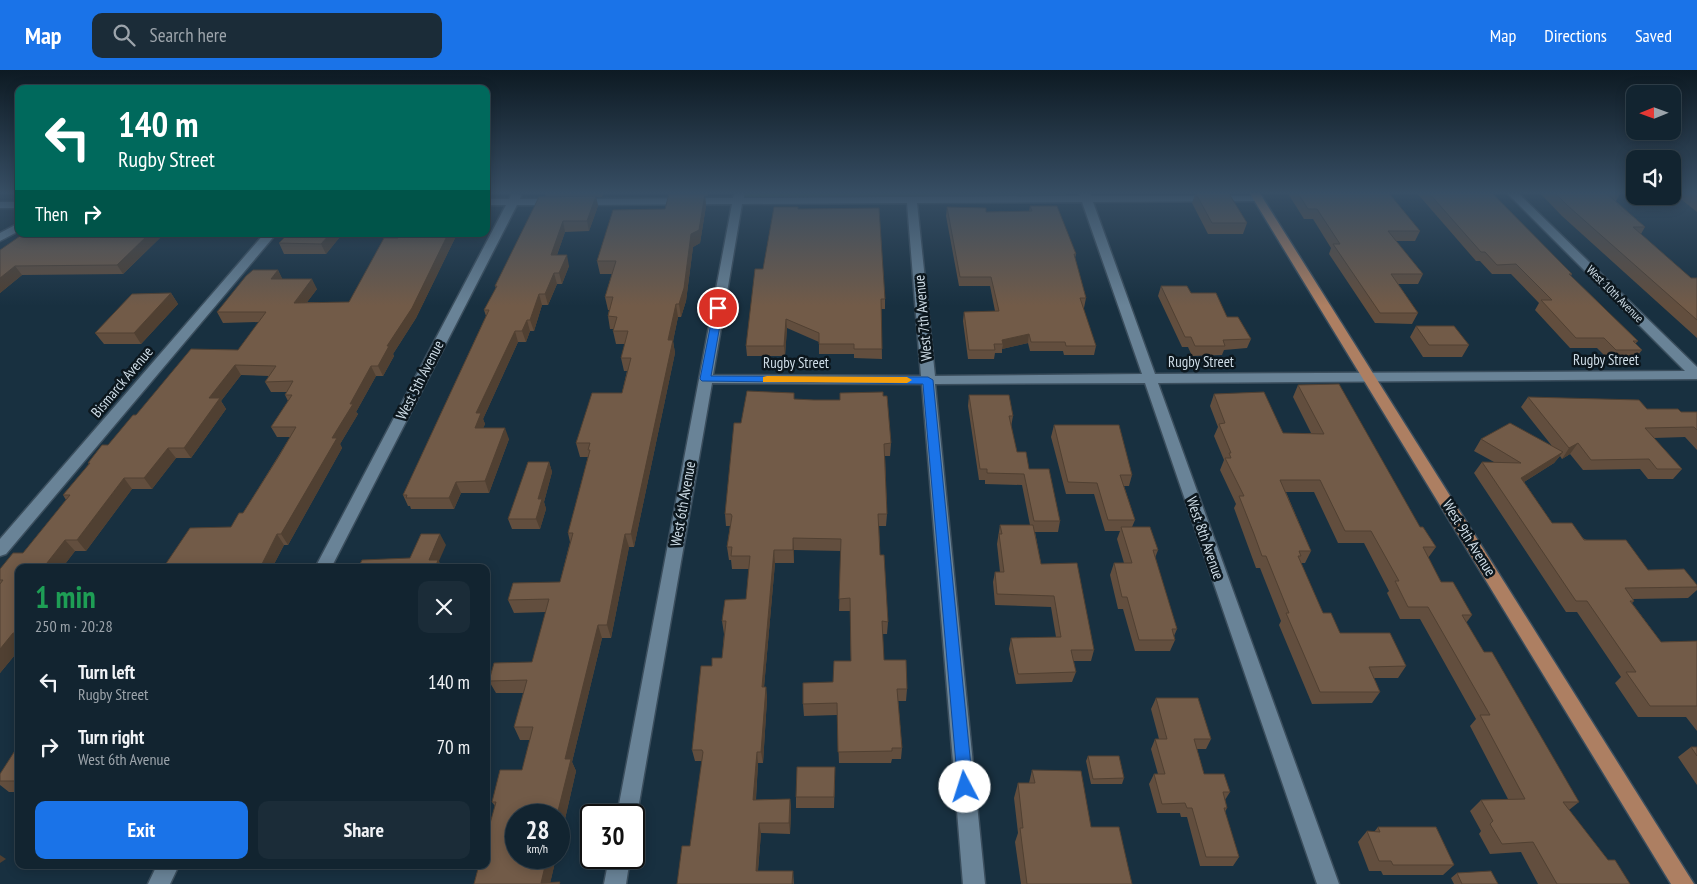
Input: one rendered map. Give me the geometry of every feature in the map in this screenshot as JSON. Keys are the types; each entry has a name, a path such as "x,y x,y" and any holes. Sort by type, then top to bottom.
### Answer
{"main road":[{"name":"West 9th Avenue","path":"1278,230 1683,884"}],"street":[{"path":"0,238 13,230"},
{"name":"West 5th Avenue","path":"325,564 498,230"},
{"name":"West 6th Avenue","path":"629,804 732,230"},
{"name":"West 7th Avenue","path":"915,230 974,884"},
{"name":"West 8th Avenue","path":"1097,230 1328,884"},
{"name":"West 10th Avenue","path":"1550,230 1697,375"},
{"name":"Bismarck Avenue","path":"0,550 267,237"},
{"name":"Rugby Street","path":"706,379 928,380 1697,375"},
{"path":"159,884 166,869"},
{"path":"615,884 618,869"}],"building":[{"path":"523,230 560,230 551,255 567,255 559,273 554,273 545,294 539,294 530,320 527,320 522,331 515,331 476,413 481,413 475,428 505,428 485,481 456,482 449,498 406,498 407,495 403,495 489,310 484,310 497,286 495,286"},
{"path":"607,230 699,230 691,234 684,288 679,304 676,304 668,340 673,340 631,534 625,534 607,625 598,625 565,759 571,759 560,804 505,804 505,869 544,869 541,883 560,882 559,884 474,884 478,869 490,869 490,824 496,802 492,802 500,770 522,770 533,727 514,727 527,680 490,681 494,663 532,662 549,599 508,600 513,583 560,582 573,533 568,533 590,450 588,450 590,443 576,443 592,393 622,393 631,358 621,358 628,331 613,331 617,317 608,316 613,297 605,297 616,261 597,261"},
{"path":"770,230 880,230 885,299 881,299 882,349 854,349 854,344 819,344 819,333 786,319 784,346 746,346 755,269 763,269"},
{"path":"951,230 1066,230 1076,254 1074,254 1086,298 1080,298 1096,346 1066,346 1065,342 1031,342 1029,334 1002,340 1003,344 994,344 995,350 969,350 964,312 999,311 991,277 960,277"},
{"path":"1331,230 1419,230 1388,231 1423,274 1391,274 1418,313 1380,313 1333,244 1340,244"},
{"path":"1462,230 1529,230 1572,274 1569,274 1638,341 1633,341 1642,350 1616,350 1604,338 1576,338 1541,300 1552,300 1516,264 1497,265 1485,252 1481,252"},
{"path":"1595,230 1636,230 1691,278 1697,278 1697,320"},
{"path":"19,237 146,237 117,265 15,266 0,278 0,250"},
{"path":"285,237 327,237 321,244 279,243"},
{"path":"447,237 412,308 387,346 389,346 378,366 371,366 350,404 353,404 332,438 337,438 281,534 277,534 262,564 166,564 190,528 231,527 239,513 243,513 296,427 271,427 292,395 285,395 293,381 265,382 276,366 235,365 209,398 220,398 184,448 168,448 144,478 124,478 77,540 65,540 46,564 15,564 15,633 0,649 0,584 3,580 0,580 0,569 13,553 23,553 70,495 63,495 90,463 88,463 102,445 108,445 133,415 136,415 191,349 238,350 266,312 217,312 246,276 253,270 278,270 271,279 312,279 294,303 349,302 384,238"},
{"path":"1161,286 1187,286 1191,293 1216,293 1227,317 1238,317 1251,339 1223,340 1225,346 1195,346 1191,337 1185,337"},
{"path":"171,293 134,333 95,333 132,294"},
{"path":"1416,326 1454,326 1469,345 1429,345"},
{"path":"1339,384 1420,527 1423,527 1436,547 1423,547 1441,582 1453,582 1472,615 1462,615 1484,652 1492,652 1579,802 1563,802 1608,860 1615,860 1630,884 1557,884 1533,842 1502,844 1490,824 1493,821 1481,800 1525,799 1480,715 1490,715 1428,607 1408,607 1395,581 1399,581 1371,531 1345,531 1320,480 1280,480 1311,551 1299,551 1301,556 1298,556 1323,613 1331,613 1340,633 1390,633 1406,666 1369,667 1380,692 1320,692 1286,613 1289,613 1266,556 1262,556 1239,496 1244,496 1225,458 1231,458 1229,453 1231,453 1219,424 1225,423 1214,394 1264,392 1283,433 1324,434 1298,385"},
{"path":"747,391 794,393 794,399 814,400 840,400 840,393 883,392 883,396 887,396 891,443 884,444 887,514 878,514 880,555 884,555 888,622 882,621 884,660 906,660 907,689 897,689 902,748 892,748 892,751 838,752 837,703 803,704 803,683 833,682 834,661 851,661 850,598 839,599 841,539 793,538 793,550 774,550 762,687 766,687 761,752 757,752 753,800 790,799 789,823 759,823 756,871 793,871 792,884 677,884 682,846 690,846 703,752 702,750 692,750 701,666 712,666 712,658 722,658 726,621 722,621 725,600 746,599 750,556 731,556 732,547 727,547 732,516 731,514 725,514 734,423 741,423"},
{"path":"969,395 1009,395 1013,416 1009,416 1017,452 1026,452 1029,469 1049,469 1060,521 1034,521 1024,474 987,473 987,469 980,469"},
{"path":"1528,397 1639,400 1647,409 1678,409 1681,412 1697,412 1697,430 1694,427 1645,428 1682,469 1657,469 1649,459 1591,460 1578,443 1569,448"},
{"path":"1510,423 1563,452 1521,478 1552,523 1572,523 1584,540 1626,540 1648,570 1684,569 1697,585 1697,587 1625,588 1634,601 1630,601 1661,642 1697,641 1697,706 1650,706 1626,672 1636,672 1587,601 1576,601 1482,462 1521,463 1481,439"},
{"path":"1054,425 1119,425 1132,475 1120,475 1135,520 1108,520 1097,483 1068,482"},
{"path":"528,462 549,462 538,499 542,499 536,519 508,519"},
{"path":"1000,525 1033,525 1041,564 1077,563 1094,650 1071,650 1076,672 1018,674 1011,638 1061,637 1054,596 997,594 995,572 1004,572 999,534 1002,534"},
{"path":"1121,527 1150,527 1158,550 1153,550 1177,629 1172,629 1175,640 1139,640 1127,597 1122,597 1114,563 1132,563"},
{"path":"421,534 440,534 429,560 438,560 436,564 360,564 362,560 410,558"},
{"path":"1156,698 1198,698 1211,739 1194,739 1204,774 1224,774 1230,792 1223,792 1227,808 1224,808 1239,857 1206,857 1192,808 1187,808 1185,803 1162,804 1154,774 1165,774 1155,739 1167,739"},
{"path":"1691,747 1697,747 1697,756"},
{"path":"15,751 15,781 0,781 0,774"},
{"path":"1088,756 1119,756 1124,778 1093,779"},
{"path":"797,767 835,767 834,797 796,797"},
{"path":"1032,770 1081,771 1091,827 1119,827 1132,884 1027,884 1020,828 1023,828 1018,783 1035,783"},
{"path":"1378,827 1436,827 1454,865 1393,865 1391,861 1379,861 1367,831 1380,832"},
{"path":"1491,871 1498,884 1462,884 1457,873"}],"slow traffic":[{"path":"767,379 907,380"}],"route":[{"path":"718,308 706,379 928,380 965,787"}]}
